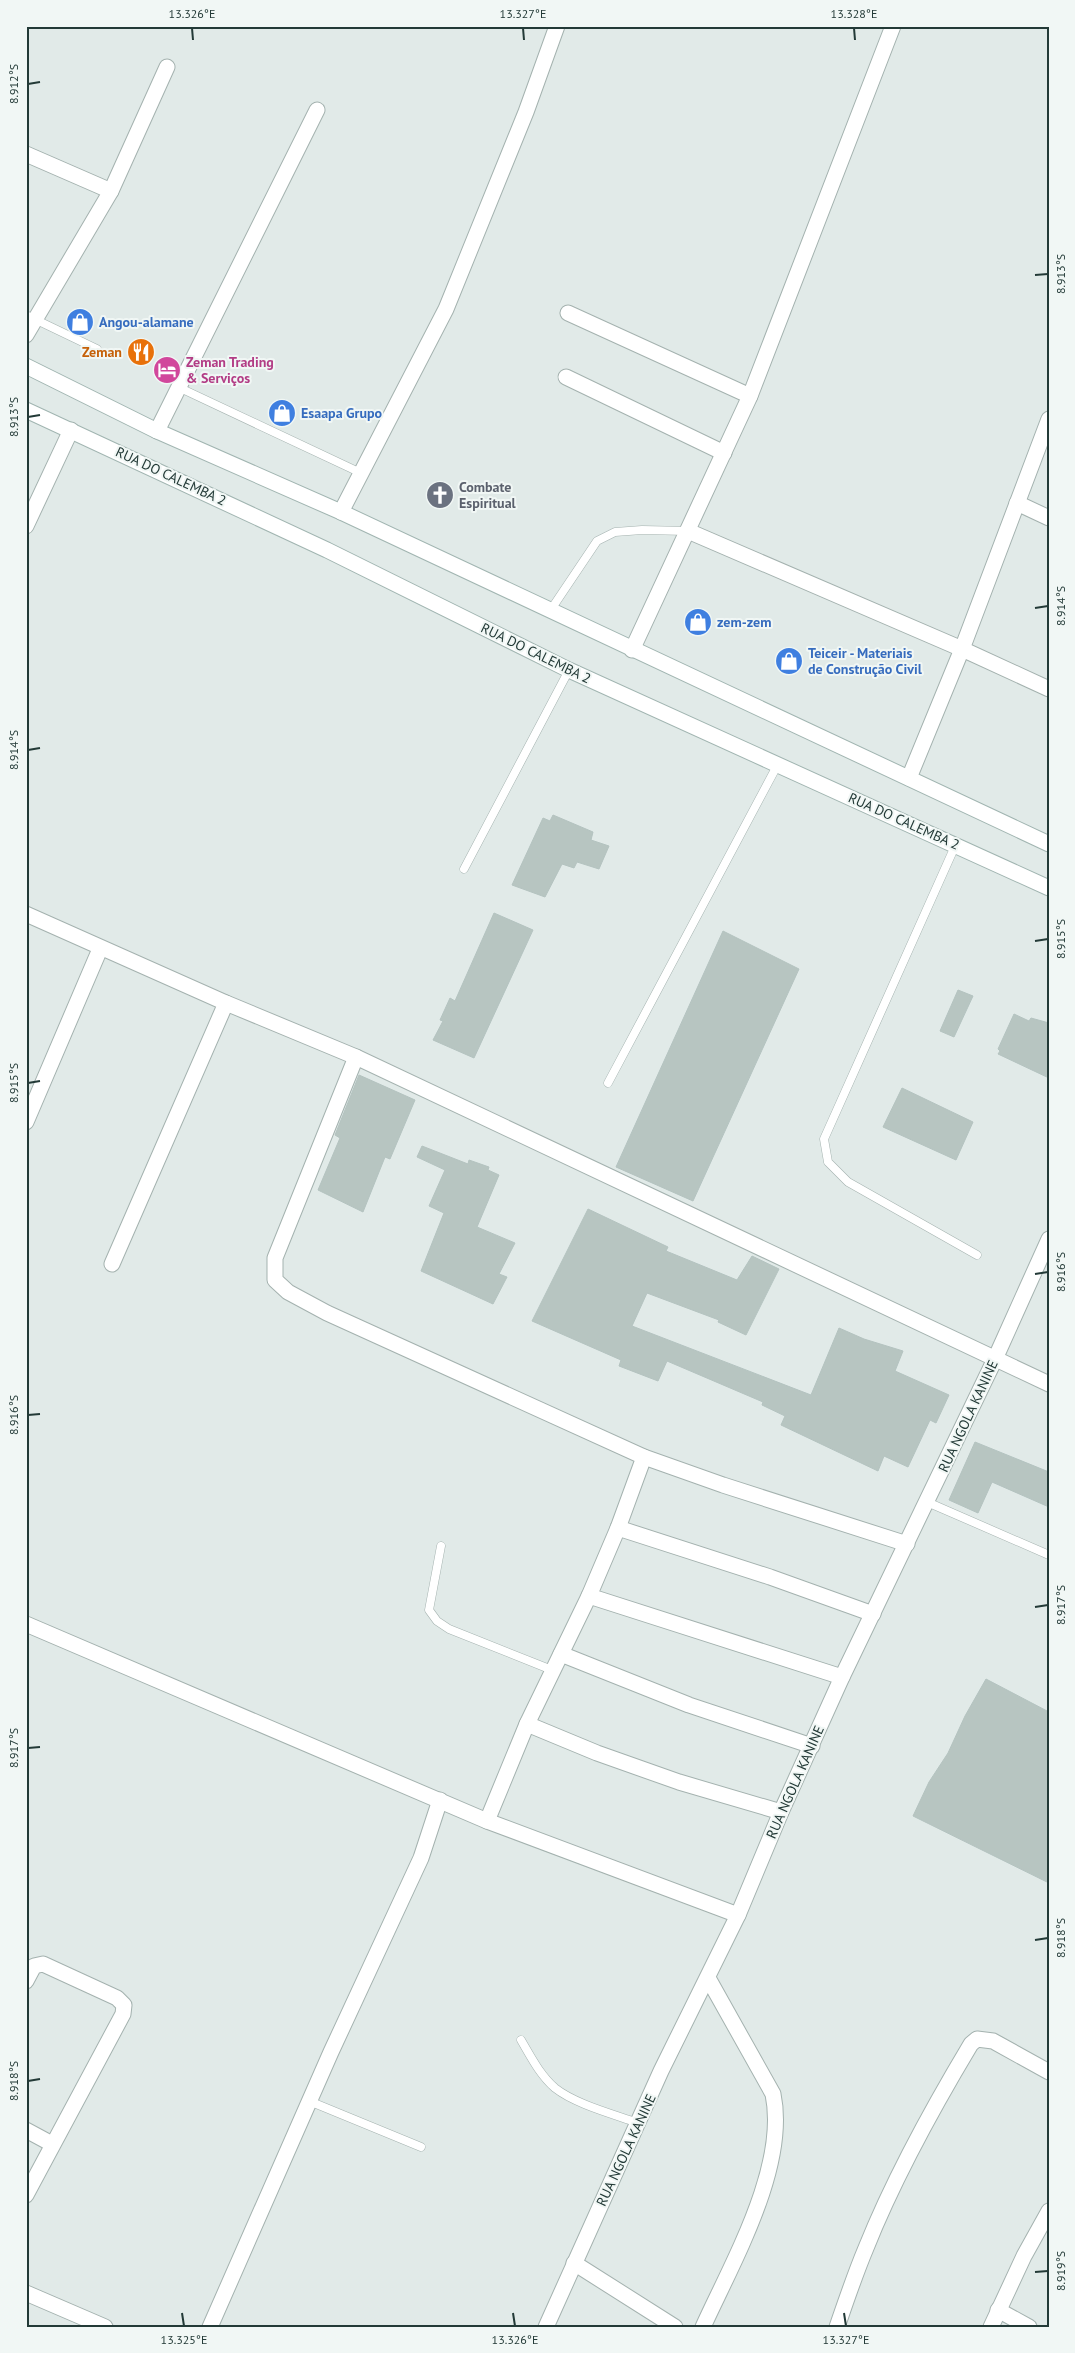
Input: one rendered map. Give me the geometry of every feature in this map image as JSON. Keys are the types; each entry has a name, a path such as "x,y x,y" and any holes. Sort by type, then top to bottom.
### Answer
{"street":[{"path":"341,512 446,309 526,112 557,26"},
{"path":"632,650 750,396 893,26"},
{"path":"26,335 31,318 111,191 167,66"},
{"path":"157,431 316,110"},
{"path":"26,154 111,191"},
{"path":"568,313 750,396"},
{"path":"26,366 157,431 341,512 550,612 1049,844"},
{"path":"566,377 724,453"},
{"name":"RUA DO CALEMBA 2","path":"26,410 327,550 569,670 956,844 1049,888"},
{"path":"908,778 962,649 1049,419"},
{"path":"26,526 71,430"},
{"path":"1017,503 1049,518"},
{"path":"688,531 962,649 1049,689"},
{"path":"26,914 100,949 356,1057 1049,1384"},
{"path":"26,1122 100,949"},
{"path":"112,1264 226,1003"},
{"path":"356,1057 275,1258 275,1280 288,1292 327,1313 644,1457 723,1485 907,1544"},
{"name":"RUA NGOLA KANINE","path":"546,2327 638,2123 738,1915 781,1812 842,1677 995,1359 1049,1239"},
{"path":"487,1820 527,1724 589,1596 618,1528 644,1457"},
{"path":"618,1528 770,1577 873,1614"},
{"path":"589,1596 842,1677"},
{"path":"26,1624 487,1820 738,1915"},
{"path":"561,1654 689,1705 812,1746"},
{"path":"527,1724 589,1750 679,1782 781,1812"},
{"path":"210,2327 310,2101 421,1858 440,1800"},
{"path":"26,1981 34,1966 43,1964 117,1998 124,2005 123,2014 26,2195"},
{"path":"703,2327 760,2198 776,2144 777,2114 773,2094 708,1978"},
{"path":"837,2327 866,2248 886,2203 940,2095 971,2044 977,2039 993,2041 1049,2072"},
{"path":"26,2130 52,2144"},
{"path":"991,2327 1049,2211"},
{"path":"574,2263 676,2327"},
{"path":"26,2293 104,2327"},
{"path":"998,2310 1029,2327"}],"lane":[{"path":"31,318 96,349"},
{"path":"178,387 361,473"},
{"path":"550,612 597,541 615,532 642,530 688,531"},
{"path":"464,869 569,670"},
{"path":"608,1083 778,764"},
{"path":"956,844 824,1139 828,1162 848,1182 977,1255"},
{"path":"927,1502 1049,1555"},
{"path":"441,1546 429,1610 437,1621 449,1629 552,1670"},
{"path":"521,2040 543,2075 556,2088 573,2098 638,2123"},
{"path":"310,2101 420,2147"}],"building":[{"path":"553,815 593,832 591,840 609,846 599,869 577,862 574,868 562,864 545,897 512,885 543,818 550,821"},
{"path":"494,913 533,930 474,1058 433,1040 443,1021 440,1020 450,998 455,1001"},
{"path":"723,931 799,969 693,1201 616,1167"},
{"path":"958,990 973,996 954,1037 940,1031"},
{"path":"1014,1014 1029,1021 1031,1018 1049,1023 1049,1078 998,1054 1000,1051 998,1049"},
{"path":"359,1075 415,1100 390,1159 385,1157 363,1212 318,1190 340,1138 335,1135"},
{"path":"902,1088 973,1122 956,1160 883,1127"},
{"path":"422,1146 468,1164 469,1160 489,1167 488,1170 499,1175 477,1227 515,1243 499,1274 507,1277 493,1304 421,1271 444,1213 429,1206 445,1170 417,1157"},
{"path":"588,1209 668,1247 666,1251 737,1280 752,1256 779,1269 746,1335 718,1322 719,1320 647,1293 632,1326 811,1395 839,1328 864,1339 903,1351 895,1371 949,1395 936,1423 930,1420 908,1467 884,1456 878,1471 781,1425 785,1416 762,1405 763,1402 667,1361 658,1381 619,1366 621,1360 532,1321"},
{"path":"975,1442 1049,1472 1049,1507 992,1482 978,1513 949,1500"},
{"path":"986,1679 1049,1712 1049,1883 913,1816 929,1782 948,1753 965,1716"}],"place":[{"name":"Angou-alamane","path":"80,322"},
{"name":"Zeman","path":"141,352"},
{"name":"Zeman Trading & Serviços","path":"167,370"},
{"name":"Esaapa Grupo","path":"282,413"},
{"name":"Combate Espiritual","path":"440,495"},
{"name":"zem-zem","path":"698,622"},
{"name":"Teiceir - Materiais de Construção Civil","path":"789,661"}]}
